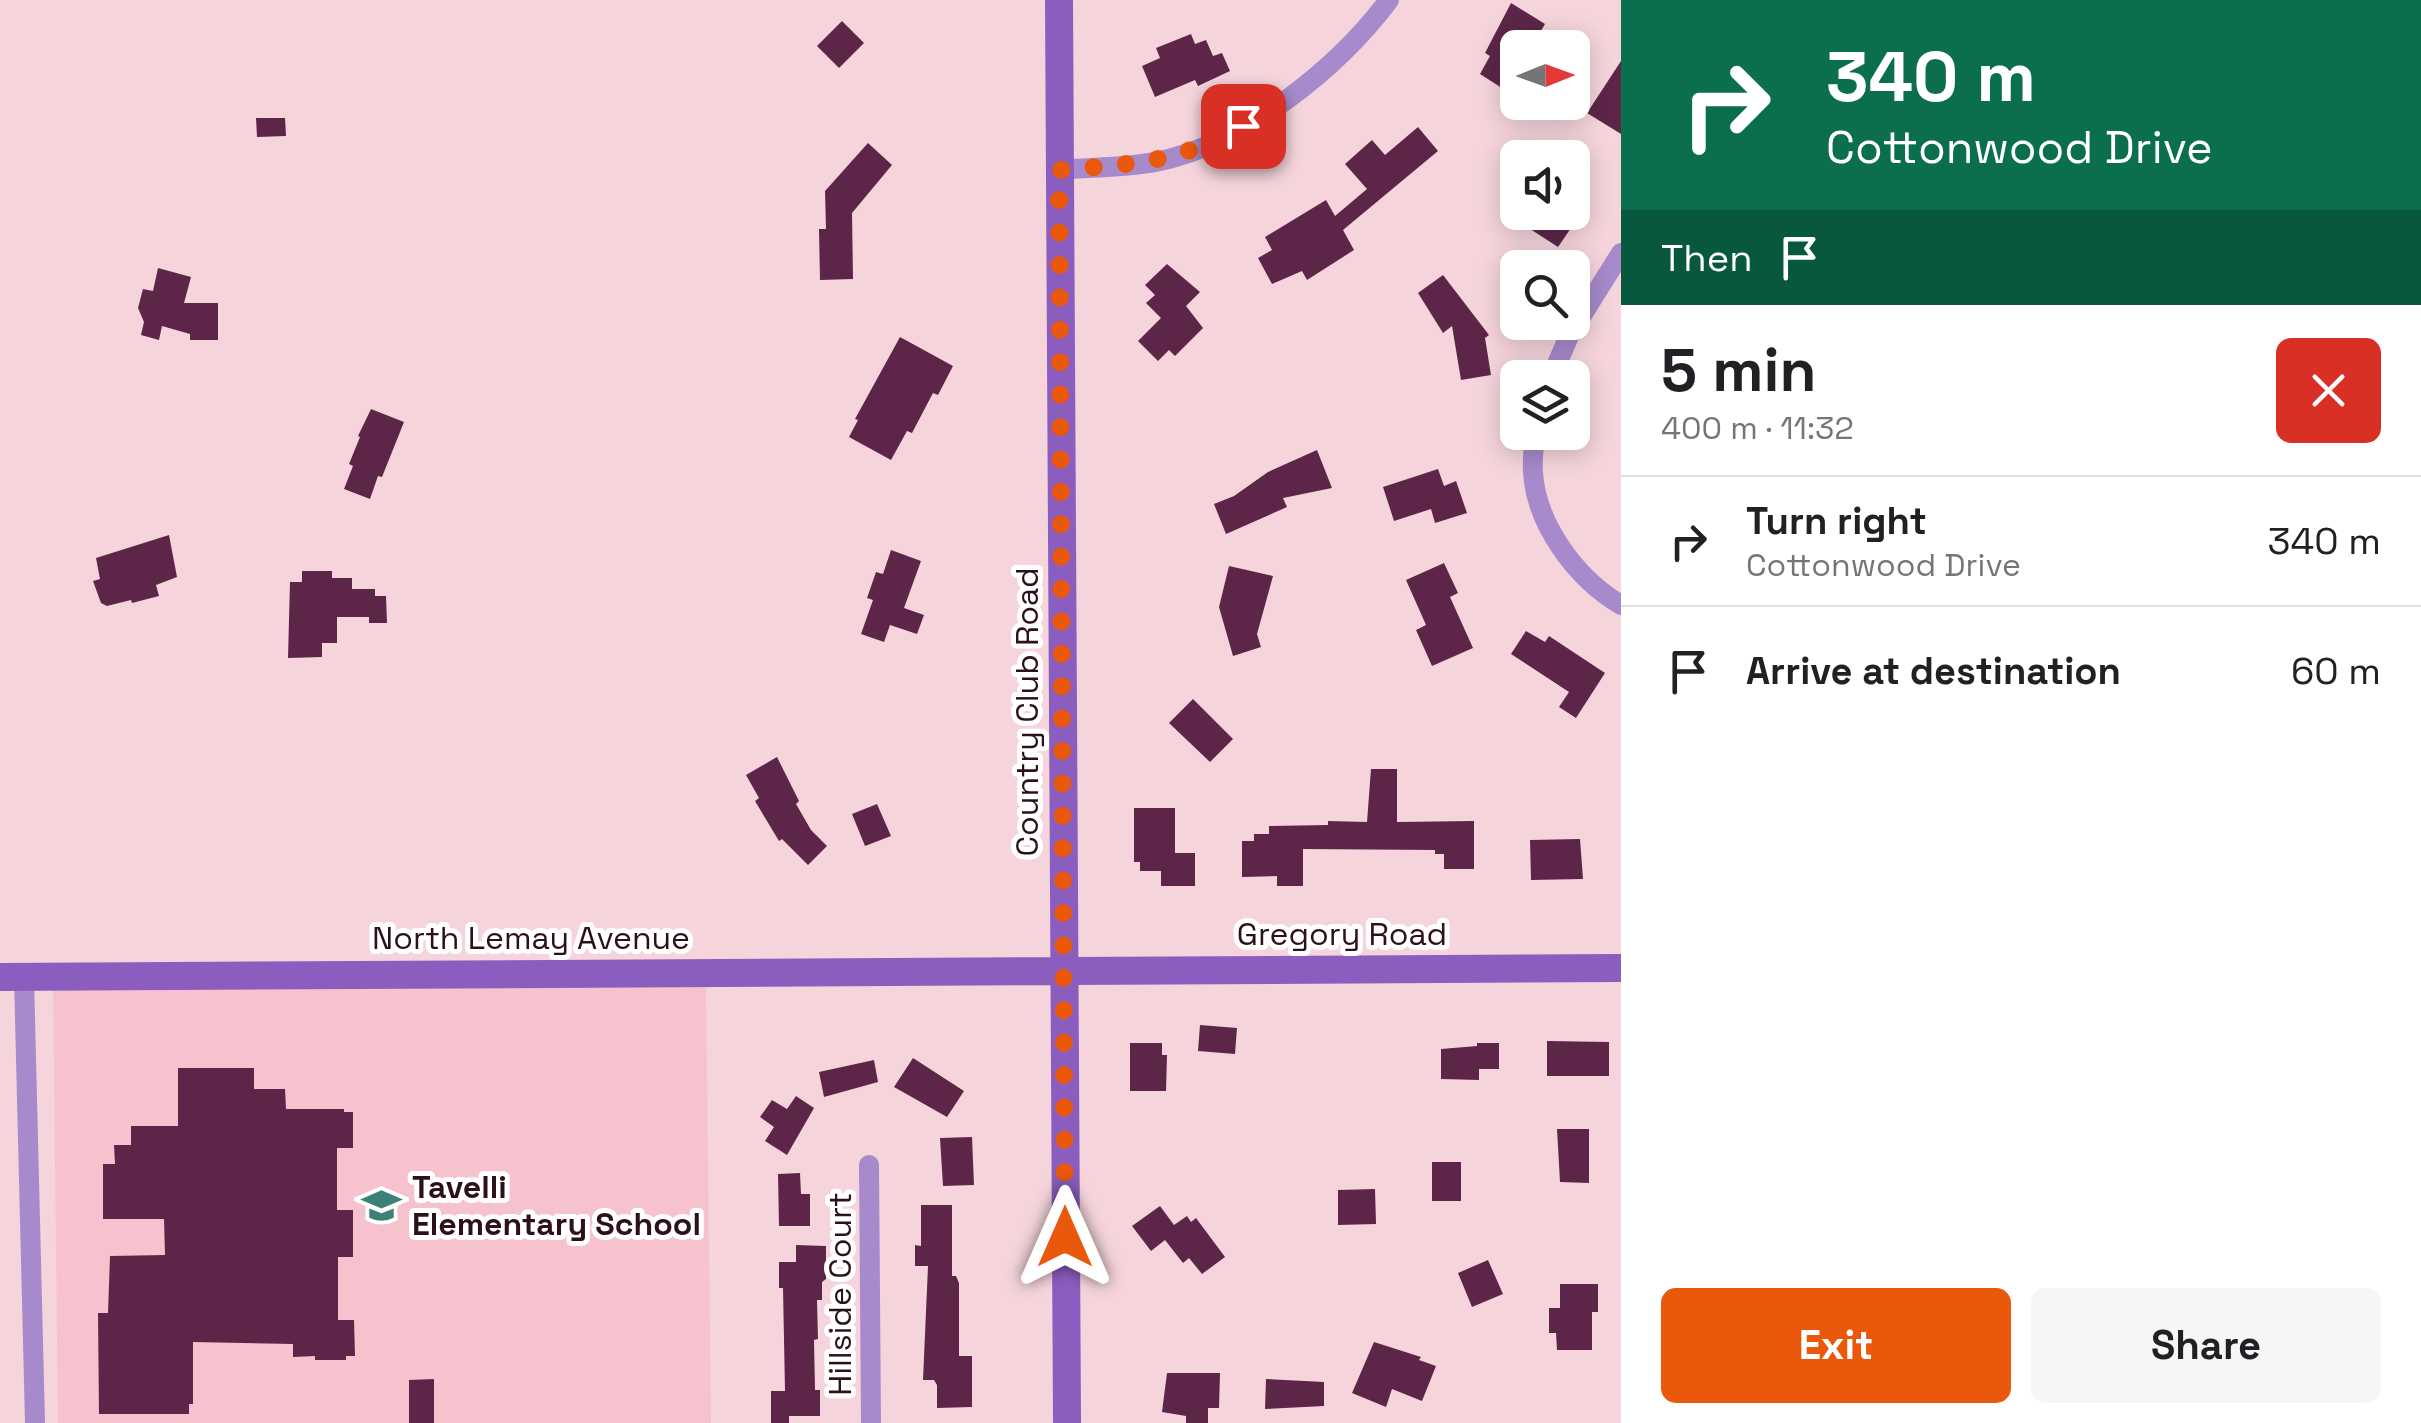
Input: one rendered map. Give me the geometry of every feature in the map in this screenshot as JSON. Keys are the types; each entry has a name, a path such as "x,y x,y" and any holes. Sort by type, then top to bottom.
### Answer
{"street":[{"name":"Country Club Road","path":"1058,0 1067,1423"},
{"path":"1059,170 1159,161 1211,144 1306,88 1365,32 1390,0"},
{"path":"1559,360 1621,253"},
{"path":"1534,450 1533,474 1543,514 1573,566 1602,594 1621,605"},
{"name":"Gregory Road","path":"1063,969 1621,968"},
{"name":"North Lemay Avenue","path":"12,977 1063,969"},
{"path":"12,977 36,1423"},
{"name":"Hillside Court","path":"869,1165 871,1423"}],"shaded area":[{"name":"Tavelli Elementary School","path":"53,985 706,987 711,1423 58,1423"}],"building":[{"path":"1511,3 1545,24 1542,30 1500,30 1500,87 1480,74 1490,56 1485,53"},
{"path":"842,21 864,43 839,68 817,46"},
{"path":"1191,34 1195,44 1206,40 1213,56 1222,53 1230,71 1198,86 1195,80 1155,97 1142,66 1160,58 1156,48"},
{"path":"1621,61 1621,134 1590,115 1590,108"},
{"path":"256,118 285,118 286,136 257,137"},
{"path":"1418,127 1438,151 1343,230 1354,250 1307,280 1302,271 1272,284 1258,258 1272,250 1265,237 1326,200 1335,216 1367,189 1345,164 1372,140 1385,155"},
{"path":"868,143 892,165 852,213 853,279 820,280 819,229 826,229 825,191"},
{"path":"1532,230 1570,230 1558,247"},
{"path":"1167,264 1200,292 1186,306 1203,328 1175,356 1169,350 1158,361 1138,341 1161,318 1146,303 1155,295 1145,285"},
{"path":"158,268 191,277 184,303 218,303 218,340 190,340 190,334 162,326 159,340 141,335 144,322 138,308 143,289 153,291"},
{"path":"1443,275 1489,335 1485,338 1491,375 1461,380 1452,326 1443,333 1418,293"},
{"path":"900,337 953,366 938,395 933,393 912,433 907,431 891,460 849,437"},
{"path":"371,409 404,422 370,499 344,489 358,436"},
{"path":"1317,450 1332,488 1283,498 1287,507 1226,534 1214,504 1234,496 1268,472"},
{"path":"1438,469 1444,486 1456,481 1467,513 1435,523 1431,509 1394,521 1383,487"},
{"path":"169,535 177,577 156,585 159,596 132,603 101,603 93,581 100,579 96,558"},
{"path":"891,550 921,561 904,608 924,615 917,634 890,625 884,642 861,634 873,600 867,598 876,572 883,574"},
{"path":"1444,563 1458,593 1450,597 1473,648 1432,666 1416,630 1426,625 1406,580"},
{"path":"1229,566 1273,576 1257,634 1261,647 1233,656 1219,607"},
{"path":"302,571 332,571 332,578 352,578 352,589 375,589 375,596 386,596 387,623 369,623 369,617 337,617 337,643 322,643 322,657 288,658 290,582 302,582"},
{"path":"1526,631 1545,642 1549,636 1605,673 1576,718 1559,707 1569,692 1511,654"},
{"path":"1193,699 1233,739 1210,762 1169,723"},
{"path":"777,757 799,801 796,804 811,830 827,846 808,865 782,839 779,841 755,801 759,798 746,775"},
{"path":"1371,769 1397,769 1397,822 1474,821 1474,869 1444,869 1444,854 1435,854 1435,850 1303,849 1303,886 1277,886 1277,876 1242,877 1242,841 1254,841 1254,834 1269,834 1269,826 1367,822"},
{"path":"877,804 891,836 865,846 852,814"},
{"path":"1134,808 1175,808 1175,853 1195,853 1195,886 1161,886 1161,871 1140,871 1140,862 1134,862"},
{"path":"1580,839 1583,879 1531,880 1530,840"},
{"path":"1200,1025 1237,1028 1235,1054 1198,1051"},
{"path":"1547,1041 1609,1042 1609,1076 1547,1076"},
{"path":"1130,1043 1162,1043 1162,1055 1167,1055 1166,1091 1130,1091"},
{"path":"1499,1043 1499,1069 1479,1069 1479,1080 1441,1079 1441,1049"},
{"path":"913,1058 964,1091 947,1117 894,1087"},
{"path":"874,1060 878,1082 824,1097 819,1072"},
{"path":"178,1068 254,1068 254,1089 285,1089 286,1109 353,1112 353,1148 337,1148 337,1210 353,1210 353,1257 338,1257 338,1320 354,1320 355,1356 346,1356 346,1360 315,1360 315,1356 293,1357 293,1344 193,1342 193,1404 189,1404 189,1414 99,1414 98,1313 108,1313 110,1256 165,1255 164,1219 103,1219 103,1164 115,1164 114,1145 131,1145 131,1126 178,1126"},
{"path":"796,1096 814,1108 787,1155 765,1141 774,1127 760,1117 772,1100 787,1109"},
{"path":"1557,1129 1589,1129 1589,1183 1560,1182"},
{"path":"972,1137 974,1185 943,1186 940,1138"},
{"path":"1432,1162 1461,1162 1461,1201 1432,1201"},
{"path":"800,1173 801,1194 810,1194 810,1226 779,1226 778,1174"},
{"path":"1375,1189 1376,1224 1338,1225 1338,1190"},
{"path":"921,1205 952,1205 952,1276 959,1283 959,1356 972,1356 972,1407 937,1408 937,1385 934,1380 923,1380 928,1266 915,1266 915,1245 921,1246"},
{"path":"1160,1206 1174,1225 1187,1216 1191,1222 1196,1218 1225,1257 1202,1274 1189,1258 1183,1263 1165,1240 1151,1251 1132,1226"},
{"path":"796,1245 826,1246 826,1279 822,1282 822,1300 817,1300 818,1339 814,1340 820,1416 789,1416 789,1423 771,1423 771,1391 785,1391 779,1262 796,1262"},
{"path":"1488,1260 1503,1294 1472,1307 1458,1273"},
{"path":"1560,1284 1598,1284 1598,1312 1592,1312 1592,1350 1557,1350 1556,1333 1549,1333 1549,1308 1560,1308"},
{"path":"1374,1342 1436,1366 1422,1401 1392,1389 1386,1407 1352,1393"},
{"path":"1167,1373 1220,1373 1219,1408 1208,1408 1208,1423 1186,1423 1186,1416 1162,1412"},
{"path":"434,1379 434,1423 409,1423 409,1380"},
{"path":"1266,1379 1324,1382 1324,1406 1265,1409"}],"place":[{"name":"Tavelli Elementary School","path":"382,1205"}],"route":[{"path":"1065,1237 1059,170 1159,161 1211,144 1243,126"}]}
